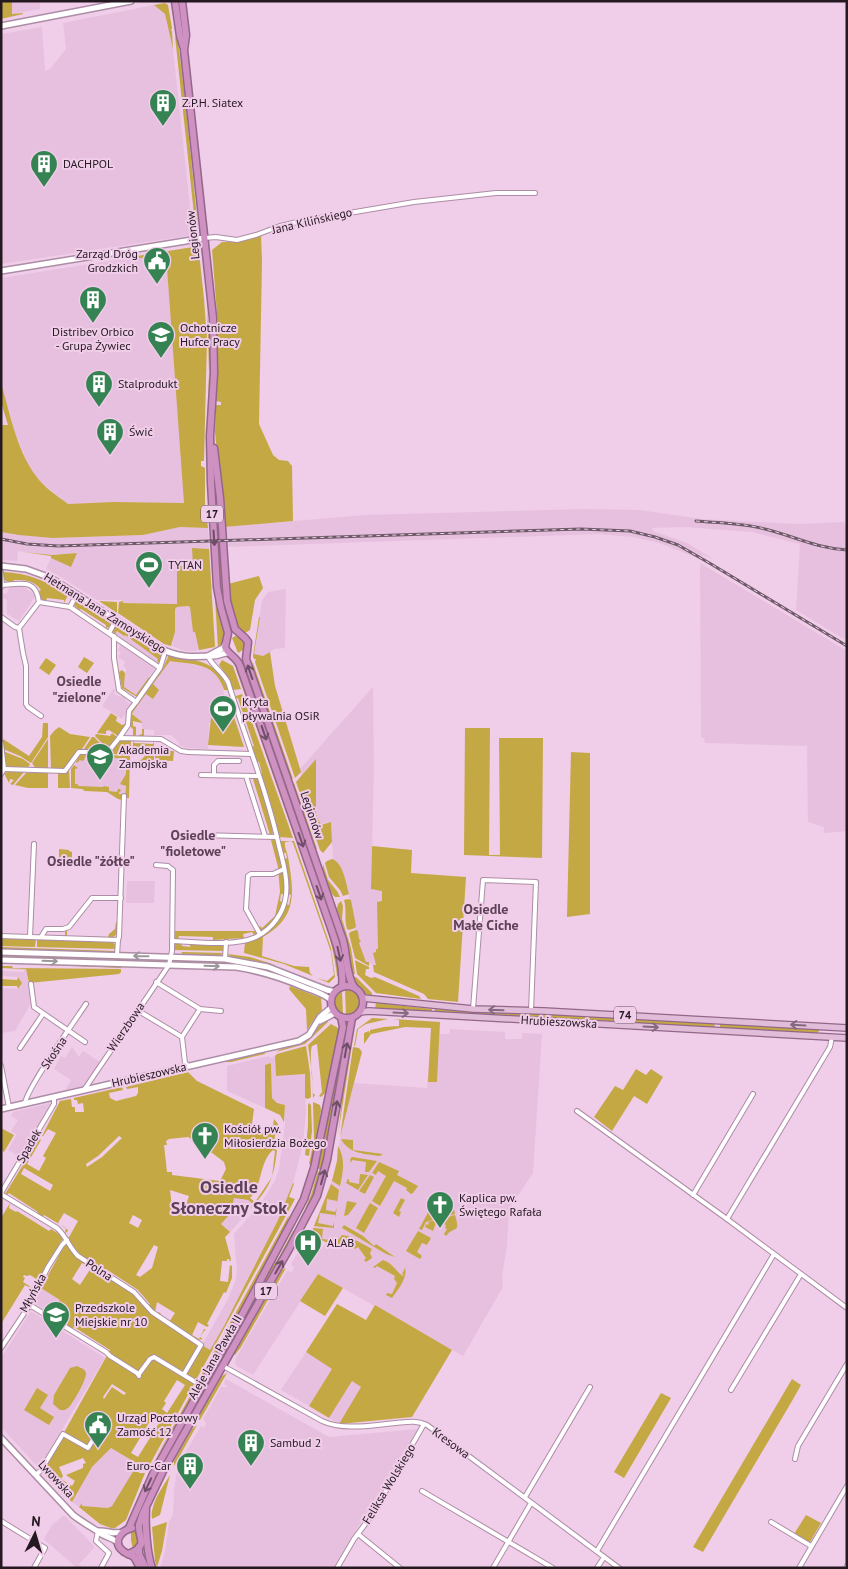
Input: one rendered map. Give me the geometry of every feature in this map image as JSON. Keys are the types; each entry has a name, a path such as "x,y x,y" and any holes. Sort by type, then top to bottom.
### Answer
{"highway":[{"name":"Legionów","path":"174,1 184,50 214,332 210,436 211,483 218,595 228,637"},
{"name":"Legionów","path":"182,1 186,36 184,50"},
{"name":"Legionów","path":"212,419 227,600 235,628 241,634"},
{"path":"241,634 228,637 225,645 231,654 246,652"},
{"name":"17","path":"241,634 248,642 246,652"},
{"name":"Legionów","path":"246,652 247,663 343,940 350,980 354,988"},
{"name":"Legionów","path":"231,654 239,662 335,939 340,961 342,987"},
{"path":"354,988 349,986 342,987 335,992 333,1006 341,1018 352,1018 360,1012 364,1005 363,998"},
{"name":"17","path":"354,988 359,991 363,998"},
{"name":"Aleje Jana Pawła II","path":"129,1528 151,1478 293,1221 308,1188 314,1168 343,1027 341,1018"},
{"name":"Aleje Jana Pawła II","path":"140,1532 139,1525 159,1478 302,1226 317,1196 325,1170 352,1018"},
{"path":"293,1221 302,1226"},
{"path":"216,1361 223,1366"},
{"path":"147,1506 146,1524 149,1558 152,1568"},
{"path":"140,1532 135,1528 129,1528 122,1532 118,1538 121,1550 135,1559 140,1568"},
{"name":"17","path":"140,1532 142,1540 139,1554 146,1568"},
{"path":"128,1554 139,1547"}],"main road":[{"name":"Hrubieszowska","path":"363,998 473,1009 847,1028"},
{"name":"Hrubieszowska","path":"360,1012 847,1038"},
{"path":"717,1031 718,1020"}],"street":[{"path":"1,26 130,1"},
{"name":"Jana Kilińskiego","path":"1,271 204,238 215,237 237,240 302,221 421,201 496,194 535,193"},
{"name":"Hetmana Jana Zamoyskiego","path":"1,566 35,571 51,578 165,652 186,657 231,654"},
{"path":"1,572 2,586 31,586 37,591 39,602 19,628 26,664 26,704 41,716"},
{"path":"70,608 77,594"},
{"path":"39,602 70,608 160,668"},
{"path":"1,617 19,628"},
{"path":"109,633 116,620"},
{"path":"114,636 114,658 119,690 136,702"},
{"path":"172,941 226,942 248,940 260,934 272,924 283,907 286,890 284,869 277,837 228,682 208,656 225,645"},
{"path":"1,743 3,772 65,771 79,752 108,752 128,725 129,711 160,668 165,652"},
{"path":"119,738 161,739 186,752 251,754"},
{"path":"214,775 214,765 218,761 239,761"},
{"path":"201,775 258,776"},
{"path":"246,776 265,836"},
{"path":"117,955 120,937 124,796"},
{"path":"199,836 277,837"},
{"path":"30,937 34,844"},
{"path":"156,865 168,866 173,870 172,941 169,964"},
{"path":"260,934 246,909 248,876 251,874 274,874 284,869"},
{"path":"473,1009 483,880 536,882 531,1011"},
{"path":"41,938 43,931 46,929 69,927 92,898 121,898"},
{"path":"1,936 118,940"},
{"path":"225,958 226,942"},
{"path":"1,952 225,958 268,967 335,992"},
{"path":"1,960 226,966 259,971 289,981 324,995 333,1006"},
{"name":"Wierzbowa","path":"84,1090 169,964"},
{"path":"156,982 200,1009 221,1011"},
{"path":"31,984 34,1006 85,1042"},
{"name":"Skośna","path":"24,1104 25,1098 33,1084 86,1004"},
{"name":"Hrubieszowska","path":"1,1109 299,1041 309,1035 320,1018 333,1006"},
{"path":"188,1066 185,1064 182,1037 200,1009"},
{"path":"137,1010 182,1037"},
{"path":"20,1048 43,1014"},
{"path":"727,1219 830,1047 832,1037"},
{"path":"1,1066 9,1107"},
{"path":"693,1195 753,1094"},
{"name":"Spadek","path":"1,1193 54,1104 54,1097"},
{"path":"577,1111 847,1308"},
{"name":"Polna","path":"1,1193 58,1228 78,1256 132,1291 152,1312 201,1345 184,1374"},
{"name":"Młyńska","path":"1,1348 29,1306 44,1273 67,1240"},
{"path":"597,1551 774,1254"},
{"path":"732,1390 801,1274"},
{"path":"29,1306 40,1310 138,1375 153,1357 202,1386"},
{"path":"795,1459 798,1446 847,1364"},
{"name":"Kresowa","path":"223,1366 331,1425 345,1427 413,1421 424,1424 619,1568"},
{"path":"525,1497 590,1387"},
{"name":"Feliksa Wolskiego","path":"338,1568 358,1534 372,1516 424,1424"},
{"path":"36,1475 63,1434 88,1448 97,1433 106,1432"},
{"name":"Lwowska","path":"1,1438 73,1515 118,1543"},
{"path":"799,1568 847,1486"},
{"path":"422,1491 553,1568"},
{"path":"493,1568 531,1503"},
{"path":"1,1521 45,1548 34,1568"},
{"path":"771,1522 811,1546"},
{"name":"Lwowska","path":"98,1531 103,1530 114,1534 122,1532"},
{"path":"98,1531 96,1541 109,1553 101,1568"},
{"path":"358,1534 400,1568"},
{"path":"597,1568 604,1556"}],"shaded area":[{"path":"1,1 12,1 12,14 23,14 1,19"},
{"path":"12,1 40,1 40,9 12,14"},
{"path":"165,3 168,5 173,49 165,14 154,5"},
{"path":"154,5 165,14 173,49 193,235 1,264 1,34 42,27 45,71 50,69 66,49 63,23"},
{"path":"175,36 178,42 185,98 198,228 196,233"},
{"path":"261,235 259,424 273,455 279,460 288,461 292,466 293,521 224,527 215,432 216,405 221,405 221,402 216,401 218,326 212,250 222,242 235,242"},
{"path":"193,247 198,249 199,252 207,339 204,461 201,461 201,466 205,468 205,505 208,528 180,527 143,535 52,538 1,532 1,425 8,425 1,402 1,383 20,447 32,470 40,481 68,504 113,502 184,503 166,254 135,259 137,256"},
{"path":"166,254 185,504 113,502 68,504 42,483 30,468 16,435 1,383 1,278 128,258 131,261 135,261 135,259"},
{"path":"207,302 210,358 206,459 209,372"},
{"path":"585,509 640,510 701,519 755,522 800,524 844,522 847,525 847,641 796,610 800,544 752,532 685,527 652,528 653,531 687,543 715,560 703,555 700,559 659,543 633,537 598,534 225,547 224,527 365,515"},
{"path":"180,527 208,528 209,549 201,549 193,566 177,566 177,604 123,603 122,600 97,600 46,569 51,558 71,566 76,553 52,555 18,551 17,561 1,560 1,532 52,538 143,535"},
{"path":"217,542 221,542 225,601 233,631 231,632 221,598"},
{"path":"212,547 226,633 222,645 218,648"},
{"path":"192,548 209,548 215,647 199,650 195,632 193,632 190,607 188,606 175,609 175,632 171,646 164,644 118,613 119,602 123,601 123,603 177,604 177,566 193,565"},
{"path":"23,552 52,555 77,553 71,567 51,558 51,556"},
{"path":"700,563 847,651 847,831 824,833 824,827 808,822 807,746 705,743 704,738 701,737"},
{"path":"3,572 21,574 37,579 68,595 64,603 64,600 47,598 44,601 40,597 39,591 41,590 35,584 22,580 8,582 3,579"},
{"path":"259,576 263,588 255,600 250,630 245,633 233,618 228,584"},
{"path":"22,586 36,595 19,621 7,614 7,600 3,598 3,593 6,594 10,587"},
{"path":"286,589 285,648 275,649 263,656 254,655 262,600 268,592"},
{"path":"76,600 112,624 111,626 106,628 106,625 81,609 79,610 74,605"},
{"path":"99,601 117,602 117,613"},
{"path":"190,607 193,632 195,632 199,650 194,651 185,651 172,646 175,632 175,609"},
{"path":"259,617 254,654 263,656 270,652 275,686 301,772 295,778 255,662 256,659 253,656"},
{"path":"115,626 162,656 160,664 157,661 158,659 125,635 117,631 115,634 112,629"},
{"path":"117,631 159,659 157,661 159,663 136,695 124,687 127,669 123,666 125,662 118,657 121,652 118,650 121,644 117,641 119,637 115,634"},
{"path":"235,636 242,638 245,644 243,650 238,653 232,638"},
{"path":"167,655 195,660 211,666 218,672 228,690 224,690 215,674 203,666 170,661 153,684 159,690 153,699 146,694 132,714 142,723 133,721 133,726 136,727 136,735 133,737 133,729 130,726 132,711 163,668 168,657"},
{"path":"84,657 94,663 87,673 78,667"},
{"path":"46,658 56,665 49,675 39,668"},
{"path":"170,660 204,667 216,674 221,683 229,711 221,718 209,723 208,749 186,748 179,745 179,742 171,735 154,735 154,730 142,729 142,722 132,714"},
{"path":"222,660 233,666 241,689 233,690 228,677 219,665"},
{"path":"253,663 293,779 290,778 250,664"},
{"path":"245,665 310,852 294,813 243,666"},
{"path":"238,668 303,854 301,855 236,669"},
{"path":"122,670 125,673 124,687 136,695 149,677 151,678 137,697 122,688 119,672"},
{"path":"373,687 374,767 371,889 383,889 378,967 366,962 358,943 348,892 339,864 333,859 331,823 327,822 321,825 299,770"},
{"path":"113,689 116,690 114,693 120,697 122,695 125,696 125,700 130,704 131,701 133,703 122,719 102,706"},
{"path":"242,694 293,838 279,837 260,775 262,773 259,762 256,762 251,747 254,746 238,698 235,699 236,696"},
{"path":"229,702 244,747 208,745 211,718 221,718 221,711 229,711 227,703"},
{"path":"111,713 117,717 116,721 122,725 125,724 118,736 109,730 106,731 106,734 97,733"},
{"path":"43,723 48,723 48,737 31,763 3,749 3,739 29,756 42,737"},
{"path":"59,727 70,734 90,737 82,749 75,753 66,768 51,769 50,736"},
{"path":"465,728 490,728 489,855 500,855 499,738 543,738 542,858 464,855"},
{"path":"142,729 144,729 144,737 140,737 139,735 142,734"},
{"path":"112,733 117,737 109,750 95,736 96,734 110,736"},
{"path":"92,737 94,737 107,750 84,749"},
{"path":"48,739 48,769 36,769 32,763"},
{"path":"131,740 130,755 113,754 111,752 120,741"},
{"path":"133,740 134,743 153,744 154,741 154,754 133,755"},
{"path":"3,751 30,764 27,769 6,768"},
{"path":"161,751 174,751 173,761 155,760 155,755"},
{"path":"571,752 590,753 590,914 567,917"},
{"path":"82,754 130,756 129,798 125,798 126,786 120,784 126,774 126,769 123,768 129,764 125,764 123,759 106,757 102,760 100,757 85,757 84,760 80,760 77,763 79,756"},
{"path":"146,755 154,755 154,766 136,765"},
{"name":"Akademia Zamojska","path":"82,756 127,757 125,796 114,796 103,789 74,788 74,766"},
{"path":"316,759 316,814 321,825 331,822 332,842 323,853 320,850 296,782"},
{"path":"74,765 78,768 75,769 75,784 79,786 104,786 109,787 109,791 117,792 120,789 119,794 122,794 122,800 107,792 71,788 71,769"},
{"path":"69,769 70,788 58,788 58,773 64,773"},
{"path":"24,772 13,785 10,784 14,780 10,779 9,783 4,773"},
{"path":"26,773 48,773 48,788 28,788 15,785"},
{"path":"253,779 258,779 270,818 273,833 270,835"},
{"path":"294,783 317,849 293,786"},
{"path":"274,839 282,866 284,894 281,894 280,901 282,902 274,919 260,931 260,926 262,928 275,916 280,892 278,867 271,840"},
{"path":"280,841 291,841 285,842 285,847 292,881 291,903 283,921 263,937 262,956 294,966 309,967 310,973 313,976 284,964 244,953 245,942 270,929 279,918 286,904 289,905 291,895 288,894 288,879 284,859 287,858 286,853 283,853"},
{"path":"291,841 294,841 331,948 335,977 329,983 317,978 327,981 334,975 331,952"},
{"path":"372,846 412,850 411,873 466,877 458,1002 428,999 424,994 374,972 373,965 376,965 373,953 378,949 377,902 382,901 382,891 371,889"},
{"path":"59,849 72,852 72,858 59,857"},
{"path":"304,856 337,954 340,976 337,976 328,931 302,857"},
{"path":"332,859 341,868 349,894 343,896 329,877 325,863"},
{"path":"323,864 328,880 340,897 335,897 330,891"},
{"path":"127,881 155,881 154,903 126,903"},
{"path":"344,900 351,900 356,926 349,930 346,925"},
{"path":"341,901 343,906 342,919 351,948 355,974 352,974 347,938 337,909"},
{"path":"116,922 118,923 117,934 112,938 65,937 65,931 67,931 67,936 108,937 115,929"},
{"path":"356,930 361,941 359,943 366,962 369,962 369,966 355,958 349,934"},
{"path":"174,931 256,931 257,933 254,935 252,932 243,934 244,938 213,940 213,937 179,936 178,940 174,939"},
{"path":"1,938 36,939 35,947 1,946"},
{"path":"37,939 112,942 116,945 116,949 37,947"},
{"path":"177,943 190,947 190,944 221,944 224,946 224,951 174,950 174,945"},
{"path":"1,947 115,951 114,953 1,950"},
{"path":"182,952 223,953 220,956 181,955"},
{"path":"24,954 161,959 161,961 1,957 1,955"},
{"path":"228,954 250,957 276,965 232,958"},
{"path":"173,959 241,963 287,976 323,992 286,977 258,969 239,965 173,963"},
{"path":"355,960 369,967 369,969 366,969 365,975 371,978 375,977 419,996 421,999 376,993 357,974"},
{"path":"23,964 121,966 121,968"},
{"path":"1,966 12,966 13,968 121,969 121,972 119,974 29,983 26,969 1,968"},
{"path":"1,968 26,969 31,1003 15,1031 1,1033 1,988 18,989 22,983 18,977 1,976 1,971 24,972 24,970"},
{"path":"18,977 22,983 18,989 17,986 1,986 1,979 17,980"},
{"path":"356,977 372,993 372,997 358,987 352,978"},
{"path":"290,986 321,998 322,1010 307,1030 306,1009 289,989"},
{"path":"345,990 356,994 361,1002 357,1011 346,1016"},
{"path":"342,991 343,1015 335,1006 336,996"},
{"path":"376,1003 432,1009 432,1013 375,1009"},
{"path":"435,1009 488,1013 544,1014 546,1017 544,1019 435,1013"},
{"path":"554,1014 713,1023 715,1026 713,1029 552,1019 551,1016"},
{"path":"372,1018 388,1019 366,1024 358,1029 354,1046 357,1029"},
{"path":"326,1019 328,1022 305,1044 276,1052 307,1040"},
{"path":"393,1019 440,1022 437,1082 428,1082 431,1028 405,1027 371,1034 364,1044 364,1033 369,1031 370,1034 370,1030 399,1026 399,1020"},
{"path":"331,1024 340,1029 325,1093 321,1097 319,1096 322,1092 317,1044 312,1046 311,1069 308,1045"},
{"path":"720,1024 820,1030 816,1034 720,1028"},
{"path":"344,1029 348,1030 323,1172 318,1168 324,1140 326,1117"},
{"path":"450,1029 505,1032 505,1039 522,1039 522,1033 542,1034 533,1173 509,1209 507,1245 502,1276 503,1287 463,1356 318,1274 253,1375 237,1366 235,1363 236,1358 287,1271 292,1272 294,1267 291,1264 305,1240 310,1240 321,1250 326,1243 313,1231 313,1228 331,1184 337,1161 341,1132 354,1083 427,1088 431,1034 448,1034"},
{"path":"352,1031 354,1031 338,1135 344,1082"},
{"path":"306,1046 311,1097 308,1099 305,1098 305,1074 276,1076 275,1056"},
{"path":"72,1047 79,1057 83,1051 100,1062 83,1086 65,1091 71,1080 54,1069 61,1056 65,1058"},
{"path":"353,1047 359,1048 362,1052 340,1137"},
{"path":"264,1051 265,1054 223,1062"},
{"path":"269,1056 270,1058 275,1056 276,1076 305,1074 306,1114 302,1149 293,1183 278,1220 210,1350 202,1345 228,1299 235,1282 237,1272 234,1234 261,1203 275,1181 279,1169 285,1124 285,1105 277,1103 272,1098 271,1063 265,1065 265,1108 227,1091 227,1066"},
{"path":"271,1063 272,1098 277,1103 285,1105 284,1122 280,1115 265,1108 265,1065"},
{"path":"636,1069 646,1075 651,1069 663,1077 647,1104 634,1096 612,1131 594,1117 615,1086 623,1090"},
{"path":"188,1072 197,1081 254,1109 251,1131 272,1134 274,1119 278,1124 278,1134 275,1135 274,1149 277,1150 272,1176 275,1151 273,1150 265,1161 257,1187 250,1198 255,1202 271,1178 268,1186 254,1205 248,1200 234,1198 231,1213 221,1224 230,1232 225,1237 231,1259 230,1262 229,1259 222,1261 220,1281 228,1282 230,1265 232,1266 232,1278 226,1293 224,1292 207,1324 209,1325 207,1327 198,1322 192,1335 203,1339 197,1340 196,1350 202,1345 210,1350 224,1326 278,1220 293,1183 289,1197 295,1199 149,1466 147,1468 138,1464 111,1448 92,1467 72,1502 42,1472 110,1350 74,1327 72,1329 67,1325 68,1323 54,1314 52,1316 45,1312 60,1300 41,1288 78,1221 64,1213 58,1223 60,1225 44,1215 42,1217 37,1214 38,1212 9,1193 5,1194 23,1165 22,1162 38,1138 41,1140 27,1164 39,1171 46,1158 43,1156 56,1133 48,1129 42,1136 60,1101 71,1099 75,1112 84,1112 83,1103 78,1104 74,1098 122,1087 123,1090 109,1093 110,1098 116,1101 136,1096 138,1093 138,1087 127,1089 126,1087","holes":["119,1136 122,1138 102,1157 87,1167 86,1164 98,1156","188,1137 199,1143 224,1162 226,1169 220,1181 172,1175 172,1172 167,1172 164,1145 167,1145 166,1141 169,1139","24,1168 53,1185 50,1191 21,1174","170,1190 189,1196 184,1211 172,1207","133,1215 142,1220 138,1228 129,1223","154,1245 158,1247 152,1268 140,1277 136,1275","82,1263 91,1268 80,1285 72,1279","106,1269 138,1290 149,1305 137,1292 105,1271","157,1302 175,1313 169,1322 160,1316 159,1312 157,1314 155,1312","177,1380 185,1385 167,1413 162,1409 166,1403 164,1401","112,1384 126,1393 124,1395 112,1387 104,1399 103,1397","91,1415 106,1425 104,1429 93,1432 84,1426","153,1416 161,1420 138,1457 131,1453","83,1458 86,1463 83,1464 83,1468 66,1475 75,1481 72,1486 61,1479 63,1476 59,1467"]},
{"path":"313,1102 320,1105 321,1110 312,1165 309,1164 314,1140"},
{"path":"51,1103 20,1157 8,1150 17,1134 11,1131 18,1120 11,1116 13,1112"},
{"path":"309,1103 311,1105 312,1131 309,1156 305,1155"},
{"path":"1,1128 14,1135 4,1152 1,1150"},
{"path":"341,1139 353,1140 353,1150 348,1148"},
{"path":"338,1146 343,1161 340,1186 332,1181 337,1161"},
{"path":"353,1150 383,1154 380,1156"},
{"path":"352,1157 377,1161 369,1172 365,1172 366,1162 352,1160 351,1163 350,1159"},
{"path":"379,1162 399,1171 397,1175 418,1186 413,1193 411,1194 406,1190 407,1188 394,1181 380,1206 372,1201 386,1176 378,1171 376,1175 372,1173"},
{"path":"318,1171 322,1176 301,1223 302,1216"},
{"path":"360,1174 368,1175 358,1190 346,1183 349,1179 349,1182 359,1184"},
{"path":"370,1175 374,1177 365,1194 359,1191"},
{"path":"331,1184 339,1190 337,1204 337,1201 327,1199 326,1210 335,1212 337,1208 335,1218 335,1215 320,1213 318,1223 333,1226 334,1222 334,1228 314,1226"},
{"path":"446,1195 451,1199 448,1202 450,1210 454,1210 455,1214 426,1222 422,1230 419,1229 431,1207 438,1208"},
{"path":"234,1198 248,1200 254,1205 230,1232 221,1224 231,1213"},
{"path":"401,1198 405,1200 399,1211 401,1212 399,1217 393,1213"},
{"path":"347,1201 357,1203 348,1215 344,1216"},
{"path":"10,1203 9,1208 49,1231 51,1229 64,1237 38,1280 30,1275 24,1275 23,1282 34,1289 24,1307 22,1306 33,1289 25,1285 1,1324 1,1218"},
{"path":"370,1203 378,1208 364,1233 356,1228"},
{"path":"289,1215 285,1233 222,1348 218,1345"},
{"path":"455,1215 457,1228 446,1236 444,1234 447,1229 445,1228 446,1225 440,1222 439,1224 436,1223 433,1231 425,1227 426,1224 428,1225 428,1222"},
{"path":"344,1225 363,1236 374,1246 376,1244 395,1257 386,1254 342,1228"},
{"path":"297,1228 228,1351 266,1276 293,1231"},
{"path":"313,1228 323,1229 322,1239 331,1240 331,1237 332,1239 330,1242 325,1242 321,1239"},
{"path":"418,1231 431,1238 427,1245 422,1243 417,1252 422,1256 420,1259 406,1251"},
{"path":"342,1235 348,1236 372,1249 370,1253 372,1258 366,1262 364,1260 366,1258 358,1247 355,1249 343,1241 335,1248"},
{"path":"383,1260 403,1276 405,1268 406,1272 404,1280 392,1298 386,1295 387,1293 392,1294 397,1283 394,1279 395,1276 377,1266 373,1267"},
{"path":"286,1268 241,1347 235,1355 282,1270"},
{"path":"318,1274 343,1288 325,1316 300,1301"},
{"path":"41,1288 60,1300 47,1311 35,1304 34,1301"},
{"path":"337,1304 366,1320 375,1305 452,1350 412,1417 339,1424 361,1387 352,1381 329,1418 309,1406 332,1369 306,1352"},
{"path":"31,1311 105,1358 39,1468 1,1427 1,1358"},
{"path":"215,1350 220,1351 198,1381"},
{"path":"306,1352 333,1369 309,1406 281,1390"},
{"path":"77,1366 83,1369 86,1376 70,1406 65,1410 60,1410 53,1404 54,1395 70,1368"},
{"path":"213,1372 215,1373 168,1456 181,1427"},
{"path":"227,1373 199,1420 198,1418 222,1376"},
{"path":"226,1379 329,1437 418,1429 333,1568 160,1568 165,1551 169,1521 173,1515 178,1465 201,1426 204,1428 206,1423 203,1419 221,1387 228,1387 224,1382"},
{"path":"792,1379 801,1385 792,1401 703,1552 693,1547"},
{"path":"352,1381 361,1387 339,1424 329,1418"},
{"path":"196,1385 196,1389 151,1467"},
{"path":"37,1388 48,1395 40,1408 54,1417 49,1425 24,1410"},
{"path":"661,1393 671,1398 624,1478 614,1472"},
{"path":"197,1425 174,1466 174,1461 192,1429"},
{"path":"111,1448 138,1464 112,1506 108,1508 81,1506 81,1504 79,1507 72,1502 92,1467"},
{"path":"132,1468 138,1470 139,1473 145,1473 126,1520 115,1528 111,1528 100,1524 79,1507 82,1503 82,1506 108,1508 112,1506 134,1470"},
{"path":"170,1475 160,1515 152,1519 155,1502"},
{"path":"64,1515 95,1547 79,1564 80,1568 77,1568 44,1539 52,1525"},
{"path":"806,1515 821,1523 809,1544 794,1534"},
{"path":"167,1522 162,1551 157,1567 152,1527"},
{"path":"131,1530 136,1532 139,1542 133,1549 131,1540"}],"railway":[{"path":"696,521 757,527 815,544 847,550"},
{"path":"1,539 27,544 58,546 581,529 630,531 678,545 847,646"}],"place":[{"name":"Z.P.H. Siatex","path":"163,127"},
{"name":"DACHPOL","path":"44,188"},
{"name":"Zarząd Dróg Grodzkich","path":"157,285"},
{"name":"Distribev Orbico - Grupa Żywiec","path":"93,324"},
{"name":"Ochotnicze Hufce Pracy","path":"161,359"},
{"name":"Stalprodukt","path":"99,408"},
{"name":"Świć","path":"110,456"},
{"name":"TYTAN","path":"149,589"},
{"name":"Kryta pływalnia OSiR","path":"223,733"},
{"name":"Akademia Zamojska","path":"100,781"},
{"name":"Kościół pw. Miłosierdzia Bożego","path":"205,1160"},
{"name":"Kaplica pw. Świętego Rafała","path":"440,1229"},
{"name":"ALAB","path":"308,1267"},
{"name":"Przedszkole Miejskie nr 10","path":"56,1339"},
{"name":"Urząd Pocztowy Zamość 12","path":"98,1449"},
{"name":"Sambud 2","path":"251,1467"},
{"name":"Euro-Car","path":"190,1490"}],"district":[{"name":"Osiedle \"zielone\"","path":"79,690"},
{"name":"Osiedle \"fioletowe\"","path":"193,844"},
{"name":"Osiedle \"żółte\"","path":"91,861"},
{"name":"Osiedle Małe Ciche","path":"486,918"},
{"name":"Osiedle Słoneczny Stok","path":"229,1197"}]}
